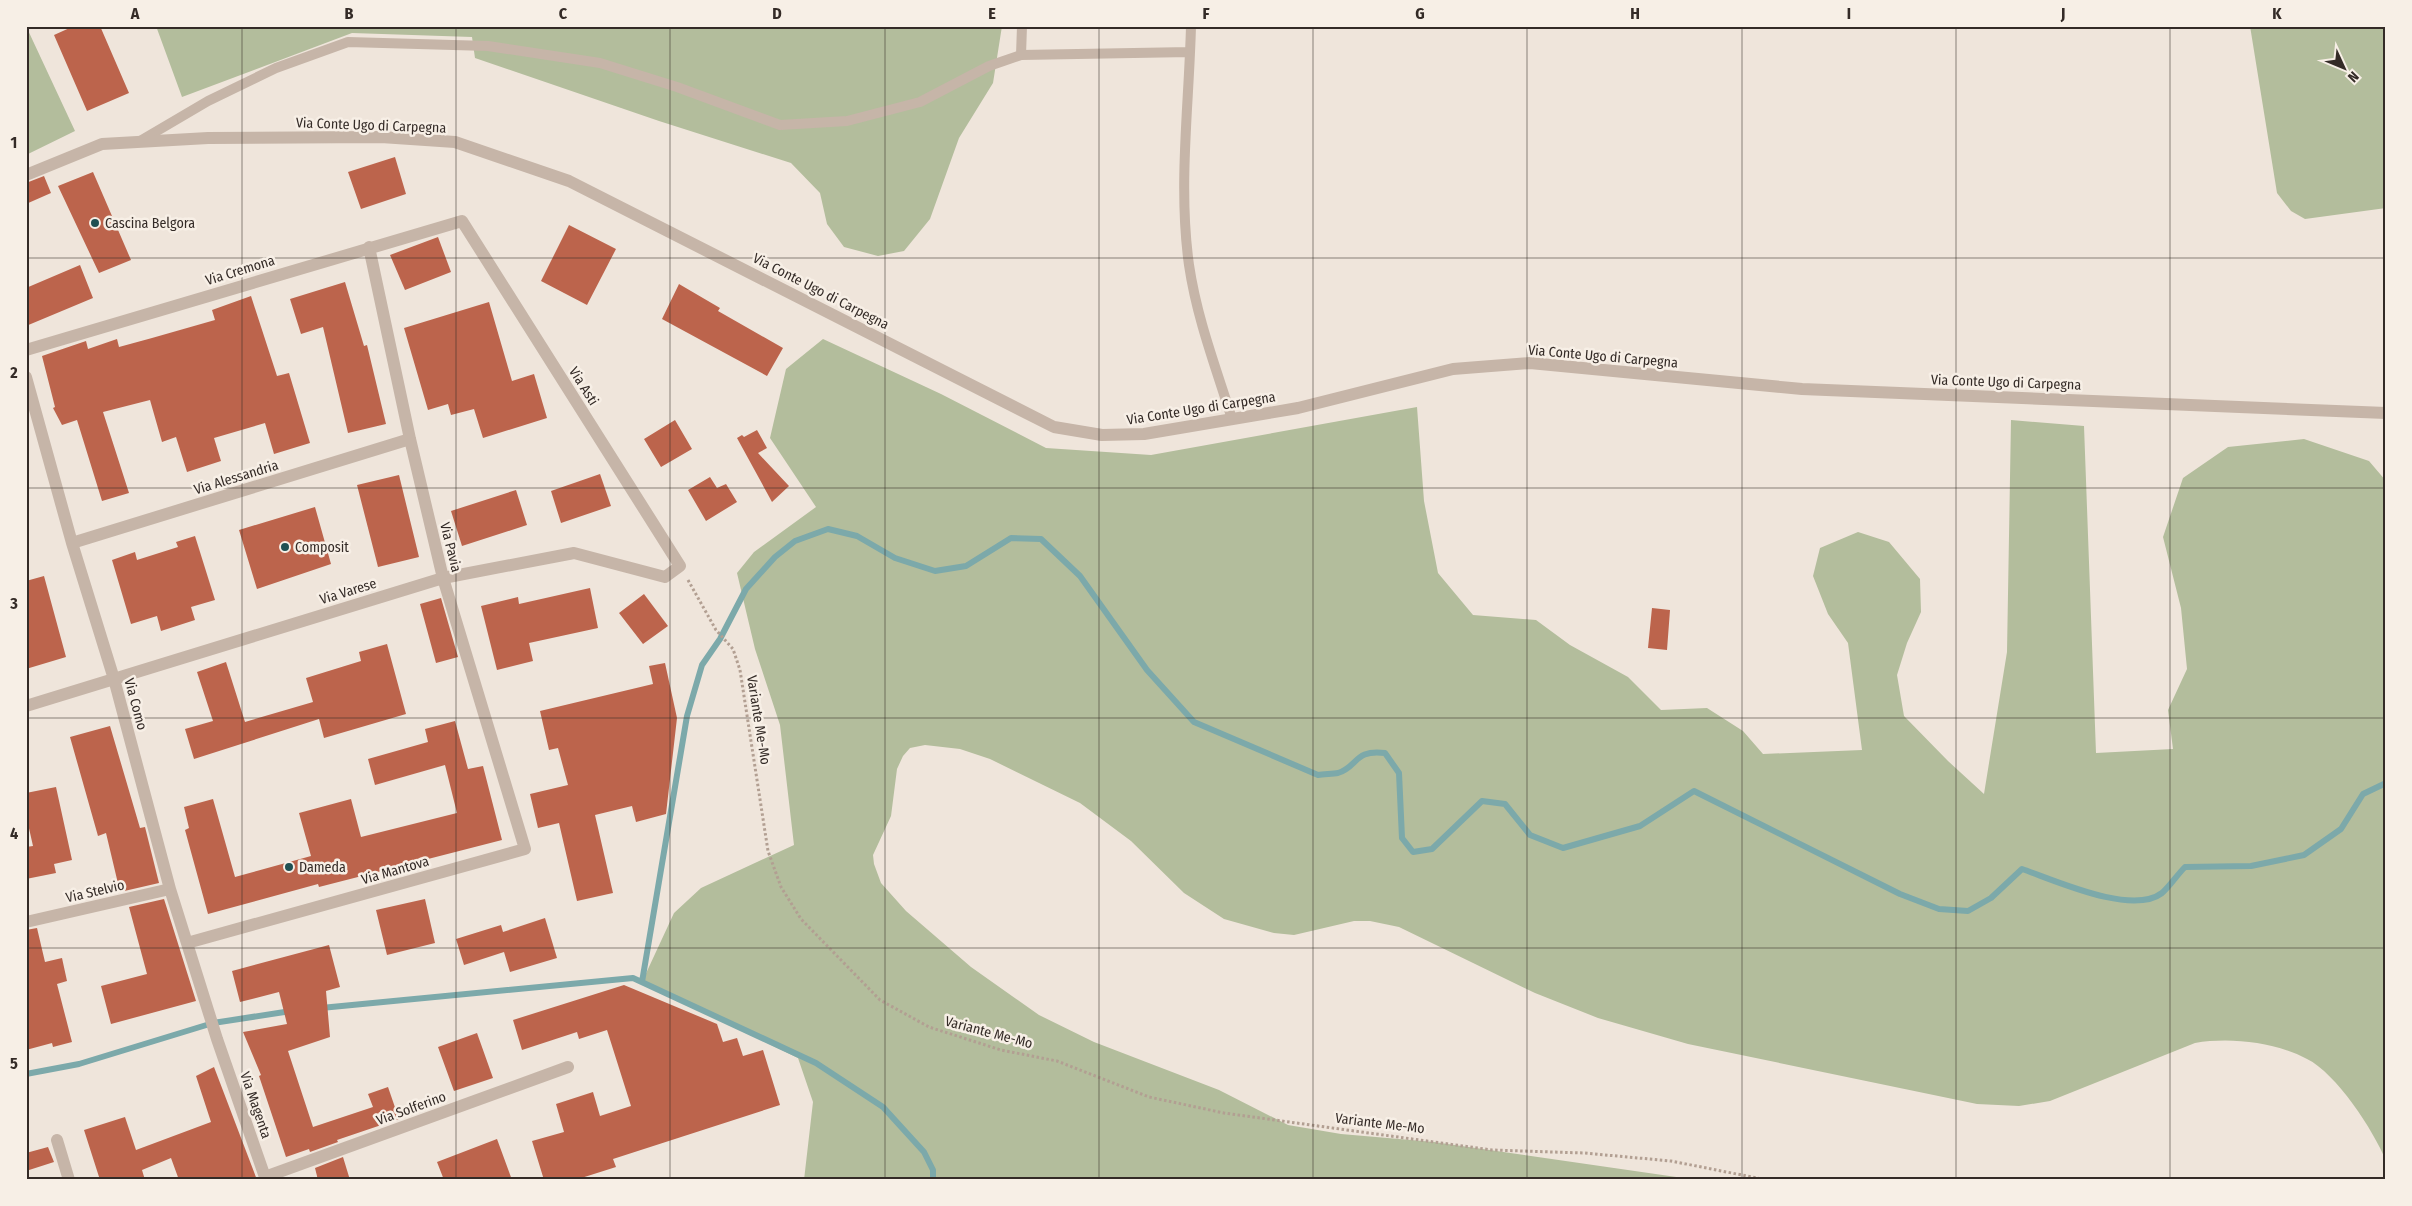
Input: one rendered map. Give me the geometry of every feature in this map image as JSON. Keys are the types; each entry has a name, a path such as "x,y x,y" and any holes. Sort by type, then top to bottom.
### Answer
{"street":[{"name":"Via Conte Ugo di Carpegna","path":"26,175 102,144 208,138 381,138 456,142 569,181 1054,427 1102,435 1144,434 1298,408 1453,369 1530,364 1802,389 2386,413"},
{"name":"Via Cremona","path":"26,350 462,221"},
{"name":"Via Asti","path":"462,221 680,566"},
{"name":"Via Pavia","path":"369,247 410,439 443,578 525,849"},
{"name":"Via Como","path":"26,377 72,543 114,679 170,889 217,1039"},
{"name":"Via Alessandria","path":"72,543 410,439"},
{"name":"Via Varese","path":"26,706 443,578 574,553 665,577 680,566"},
{"name":"Via Mantova","path":"187,943 525,849"},
{"name":"Via Stelvio","path":"26,922 170,889"},
{"name":"Via Magenta","path":"217,1039 265,1178"},
{"name":"Via Solferino","path":"265,1178 568,1067"},
{"path":"57,1140 69,1180"}],"lane":[{"path":"1021,55 1022,26"},
{"path":"1191,26 1183,158 1189,264 1199,318 1232,419"},
{"path":"139,142 208,101 276,68 348,42 488,46 600,63 677,87 780,125 847,120 920,102 989,66 1021,55 1190,52"}],"path":[{"name":"Variante Me-Mo","path":"680,566 716,630 727,640 733,649 740,670 768,850 781,887 801,919 880,1000 929,1027 1001,1050 1057,1060 1149,1098 1242,1116 1492,1150 1584,1153 1672,1161 1767,1180"}],"green space":[{"path":"26,26 75,131 26,155"},
{"path":"156,26 1002,26 993,83 959,138 930,219 904,251 878,256 844,247 827,224 820,193 791,163 659,121 475,58 472,37 352,33 182,97"},
{"path":"2250,26 2386,26 2386,208 2305,219 2291,211 2277,193"},
{"path":"823,339 941,394 1046,448 1151,455 1417,407 1424,501 1438,573 1473,615 1536,620 1570,645 1628,677 1661,710 1707,708 1743,731 1763,754 1862,750 1848,643 1828,614 1813,576 1820,548 1858,532 1889,542 1920,579 1921,612 1907,643 1897,675 1904,716 1948,761 1984,794 2007,652 2011,420 2084,426 2096,753 2173,749 2168,710 2187,669 2181,608 2163,537 2183,478 2228,447 2304,439 2369,461 2386,481 2386,1161 2373,1134 2353,1104 2330,1077 2307,1059 2281,1048 2267,1045 2237,1041 2195,1043 2050,1101 2019,1106 1977,1104 1688,1044 1598,1018 1535,993 1399,927 1370,921 1354,921 1294,935 1274,933 1224,919 1184,893 1131,841 1080,803 990,759 960,749 925,745 910,748 903,756 897,769 891,816 873,855 874,864 881,883 906,911 971,967 1039,1015 1094,1042 1219,1090 1288,1125 1341,1134 1434,1142 1697,1180 804,1180 813,1102 798,1058 642,982 674,913 701,888 794,845 780,725 755,649 737,573 754,552 816,507 770,438 786,369"}],"building":[{"path":"74,26 100,26 129,93 87,111 54,35"},
{"path":"395,157 406,194 361,209 348,172"},
{"name":"Cascina Belgora","path":"93,172 131,260 99,273 58,186"},
{"path":"44,176 51,193 26,204 26,183"},
{"path":"569,225 616,249 587,305 541,281"},
{"path":"438,237 451,272 405,290 390,255"},
{"path":"80,265 93,298 26,326 26,288"},
{"path":"345,282 364,346 367,345 386,424 348,433 323,327 301,334 290,299"},
{"path":"679,284 720,308 718,311 783,348 767,376 662,319"},
{"path":"251,296 277,376 289,373 310,443 274,454 265,423 214,438 221,461 187,472 176,437 162,442 150,400 103,412 129,493 102,501 77,420 62,425 53,408 55,407 42,356 86,341 88,349 117,339 119,347 215,320 212,310"},
{"path":"489,302 512,381 534,374 547,418 483,438 474,409 451,415 448,404 428,410 404,328"},
{"path":"675,420 692,449 661,467 644,439"},
{"path":"757,430 767,448 758,453 789,486 772,502 737,438 742,435 744,437"},
{"path":"600,474 611,506 561,523 551,491"},
{"path":"399,475 419,557 378,567 357,485"},
{"path":"710,477 717,488 726,484 737,502 706,521 688,490"},
{"path":"516,490 527,525 462,546 451,511"},
{"name":"Composit","path":"315,507 331,564 257,589 239,530"},
{"path":"195,536 215,600 191,607 195,620 161,631 157,616 131,624 112,560 135,552 137,560 178,547 176,542"},
{"path":"44,576 66,657 26,669 26,581"},
{"path":"590,588 598,628 529,643 533,661 497,670 481,606 518,597 519,604"},
{"path":"644,594 668,626 643,644 619,613"},
{"path":"441,598 458,657 436,663 420,604"},
{"path":"1652,608 1670,610 1667,650 1648,648"},
{"path":"387,644 406,714 324,738 319,719 194,759 185,729 213,721 197,672 226,662 245,722 313,702 306,678 361,661 359,652"},
{"path":"665,663 677,718 666,814 636,822 632,806 595,815 613,893 577,901 559,823 538,828 530,794 568,785 558,748 549,750 540,711 653,684 649,666"},
{"path":"455,721 468,769 483,766 502,840 319,887 318,884 208,914 185,830 189,828 184,807 213,799 235,877 311,856 299,813 351,799 361,837 457,813 445,765 375,785 368,759 428,742 425,729"},
{"path":"110,726 140,828 145,827 159,883 120,892 106,833 98,836 70,737"},
{"path":"56,787 72,860 54,864 56,873 26,879 26,847 33,846 26,815 26,793"},
{"path":"164,899 196,1001 111,1024 101,986 147,974 129,907"},
{"path":"425,899 435,943 387,955 376,910"},
{"path":"545,918 557,958 510,972 504,952 464,965 456,939 501,925 503,932"},
{"path":"37,928 45,962 62,958 67,981 57,984 72,1042 53,1047 52,1043 26,1050 26,930"},
{"path":"329,945 340,987 326,991 330,1037 288,1051 313,1127 373,1107 368,1094 388,1087 399,1119 337,1140 338,1142 310,1152 309,1149 286,1157 259,1076 261,1075 243,1032 287,1024 279,992 240,1002 232,971"},
{"path":"624,985 717,1024 723,1042 737,1038 743,1056 763,1050 780,1105 613,1159 616,1167 575,1180 544,1180 532,1141 564,1132 556,1104 593,1092 600,1116 631,1106 607,1030 579,1039 577,1032 522,1050 513,1020"},
{"path":"477,1033 493,1078 454,1091 438,1047"},
{"path":"214,1067 257,1180 179,1180 171,1158 142,1170 145,1180 100,1180 84,1130 125,1117 136,1150 211,1122 196,1076"},
{"path":"497,1139 512,1180 444,1180 437,1162"},
{"path":"48,1147 54,1162 26,1171 26,1153"},
{"path":"343,1157 350,1180 318,1180 315,1168"}],"waterway":[{"path":"642,982 687,716 702,665 720,639 746,589 775,557 795,541 828,529 857,536 895,558 935,571 966,566 1011,538 1041,539 1080,576 1147,670 1194,722 1318,775 1338,773 1367,754 1375,752 1385,753 1399,773 1402,838 1413,852 1432,849 1482,801 1505,804 1530,835 1563,848 1640,826 1694,791 1900,894 1939,909 1968,911 1991,898 2022,869 2093,894 2132,900 2149,899 2162,893 2185,867 2251,866 2304,855 2341,829 2363,794 2386,783"},
{"path":"321,1008 633,978 816,1063 883,1107 924,1152 933,1170 933,1180"},
{"path":"26,1074 79,1064 213,1023 291,1011"}],"place":[{"name":"Cascina Belgora","path":"95,223"},
{"name":"Composit","path":"285,547"},
{"name":"Dameda","path":"289,867"}]}
